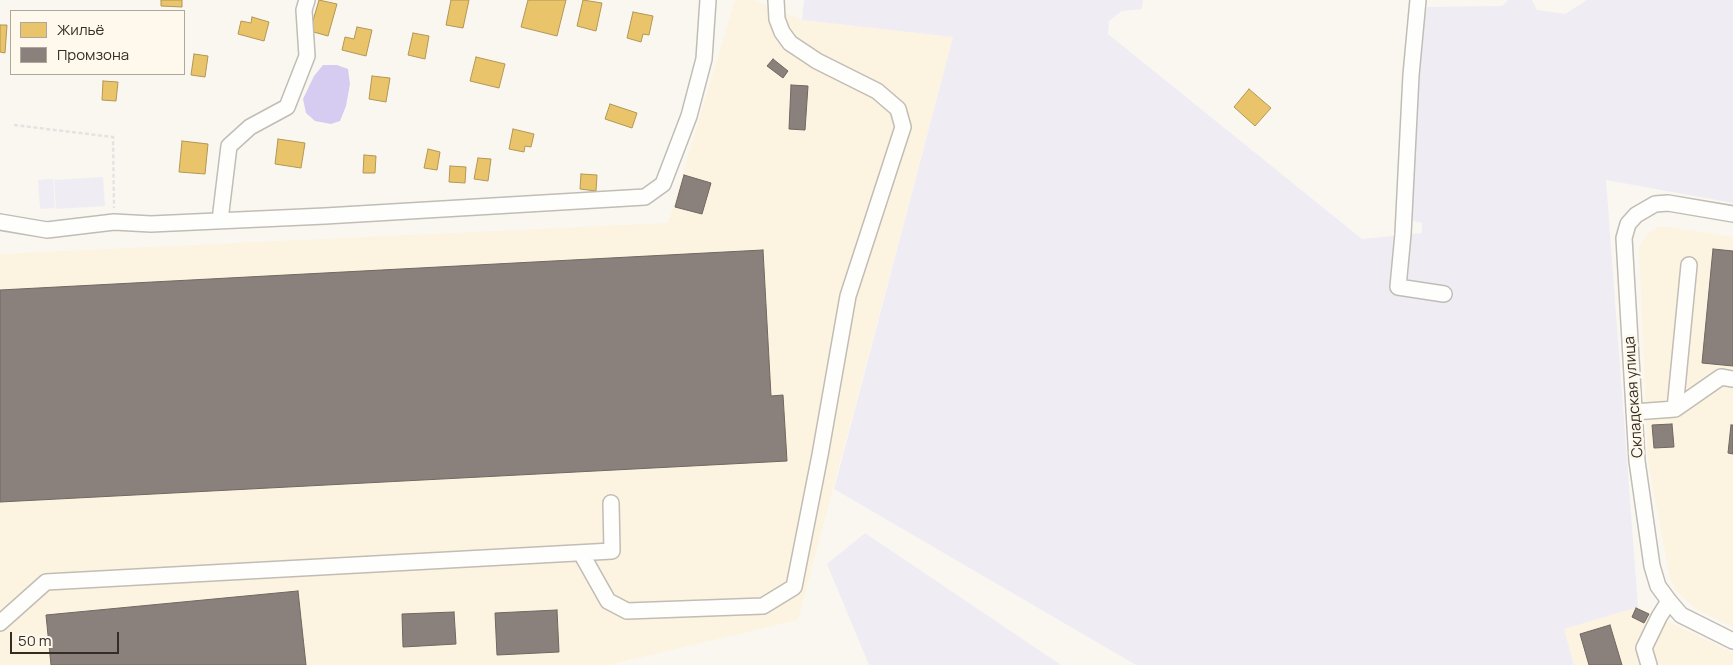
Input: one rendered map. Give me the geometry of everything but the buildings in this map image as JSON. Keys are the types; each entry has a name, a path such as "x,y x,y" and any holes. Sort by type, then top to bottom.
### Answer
{"street":[{"path":"220,220 229,146 250,127 287,107 307,56 304,10 307,0"},
{"path":"0,222 47,230 114,222 151,224 645,197 663,184 689,116 704,59 708,0"},
{"path":"1418,0 1411,75 1403,234 1398,287 1444,294"},
{"path":"581,553 608,601 627,611 763,606 794,587 848,296 903,127 898,109 877,91 817,61 790,44 782,32 777,19 775,1"},
{"name":"Складская улица","path":"1733,214 1668,203 1655,204 1636,215 1628,224 1624,238 1637,461 1652,566 1658,586 1681,615 1733,641"},
{"path":"1675,409 1689,265"},
{"path":"1634,412 1675,409 1721,377 1733,378"},
{"path":"0,623 46,582 612,552 611,503"},
{"path":"1649,665 1644,648 1669,601"}],"path":[{"path":"14,126 114,137 114,222"}],"shaded area":[{"path":"735,0 753,0 802,20 953,37 798,620 608,665 0,665 0,254 668,223"},
{"path":"804,0 1143,0 1142,9 1122,11 1109,21 1108,34 1362,239 1422,233 1422,223 1408,220 1420,33 1427,7 1502,6 1508,0 1532,0 1537,10 1565,14 1587,0 1733,0 1733,203 1606,180 1638,607 1564,629 1574,665 1136,665 834,489 953,37 802,20"},
{"path":"323,65 337,65 348,69 350,84 346,106 340,121 331,124 315,121 306,113 303,99 314,76"},
{"path":"103,177 105,206 56,209 54,180"},
{"path":"53,179 55,208 40,209 38,180"},
{"path":"1657,227 1670,227 1733,237 1733,627 1699,611 1676,590 1670,578 1648,461 1639,247 1646,236"},
{"path":"865,533 1061,665 869,665 827,564"},
{"path":"1638,607 1733,653 1733,665 1574,665 1564,629"}]}
